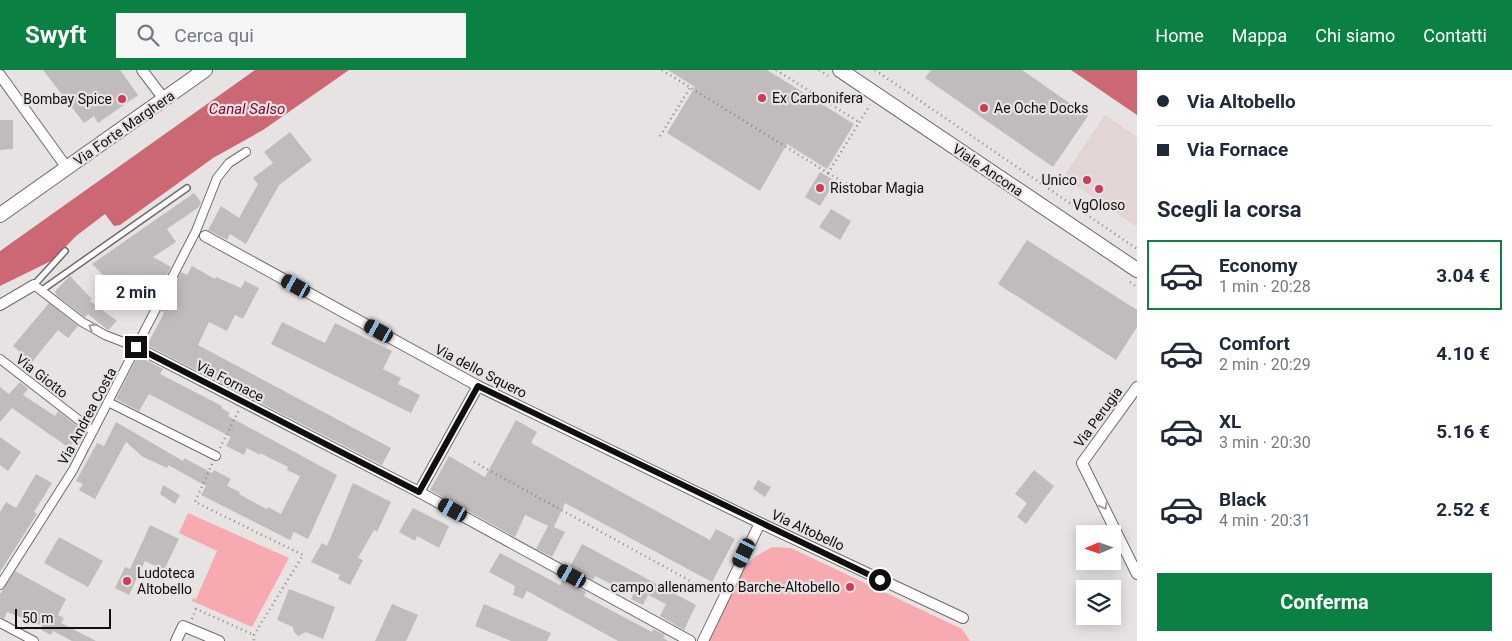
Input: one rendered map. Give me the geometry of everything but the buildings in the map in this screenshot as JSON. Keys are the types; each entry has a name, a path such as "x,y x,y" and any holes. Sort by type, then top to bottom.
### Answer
{"street":[{"path":"142,70 164,99"},
{"name":"Via Forte Marghera","path":"0,215 205,70"},
{"name":"Viale Ancona","path":"840,70 1137,270"},
{"name":"Via Forte Marghera","path":"0,75 67,168"},
{"name":"Via Andrea Costa","path":"0,585 44,518 93,431 136,347 201,234 217,178 229,163 246,152"},
{"name":"Via dello Squero","path":"201,234 478,386 760,523"},
{"path":"0,305 38,287"},
{"name":"Via Fornace","path":"38,287 82,322 105,335 136,347 419,492 690,641"},
{"name":"Via Giotto","path":"0,359 93,431"},
{"path":"419,492 478,386"},
{"name":"Via Perugia","path":"1135,570 1082,462 1137,387"},
{"path":"108,402 216,456"},
{"name":"Via Altobello","path":"703,641 722,598 760,523 963,618"},
{"path":"0,623 34,641"},
{"path":"176,641 183,626 219,641"}],"lane":[{"path":"38,287 188,188"},
{"path":"38,287 65,251"}],"path":[{"path":"662,70 852,187"},
{"path":"776,70 859,122"},
{"path":"875,70 1137,249"},
{"path":"660,136 690,88"},
{"path":"828,173 870,105"},
{"path":"474,462 722,598"},
{"path":"197,494 196,502 303,555 254,635 254,641"},
{"path":"188,629 196,609 254,635"}],"shaded area":[{"path":"1105,115 1137,137 1137,227 1063,177"},
{"path":"188,513 289,558 252,627 192,601 193,598 196,599 217,551 179,533"},
{"path":"772,547 791,548 962,629 970,641 707,641 741,570 756,556"}],"water":[{"name":"Canal Salso","path":"255,70 349,70 263,130 213,158 120,225 114,226 105,214 76,236 53,260 0,286 0,251"},
{"path":"1071,70 1137,70 1137,115"}],"place":[{"name":"Ex Carbonifera","path":"762,98"},
{"name":"Bombay Spice","path":"122,99"},
{"name":"Ae Oche Docks","path":"984,108"},
{"name":"Unico","path":"1087,180"},
{"name":"Ristobar Magia","path":"820,188"},
{"name":"VgOloso","path":"1099,189"},
{"name":"Ludoteca Altobello","path":"127,581"},
{"name":"campo allenamento Barche-Altobello","path":"850,587"}],"route":[{"path":"136,347 242,403 419,492 478,386 880,580"}]}
